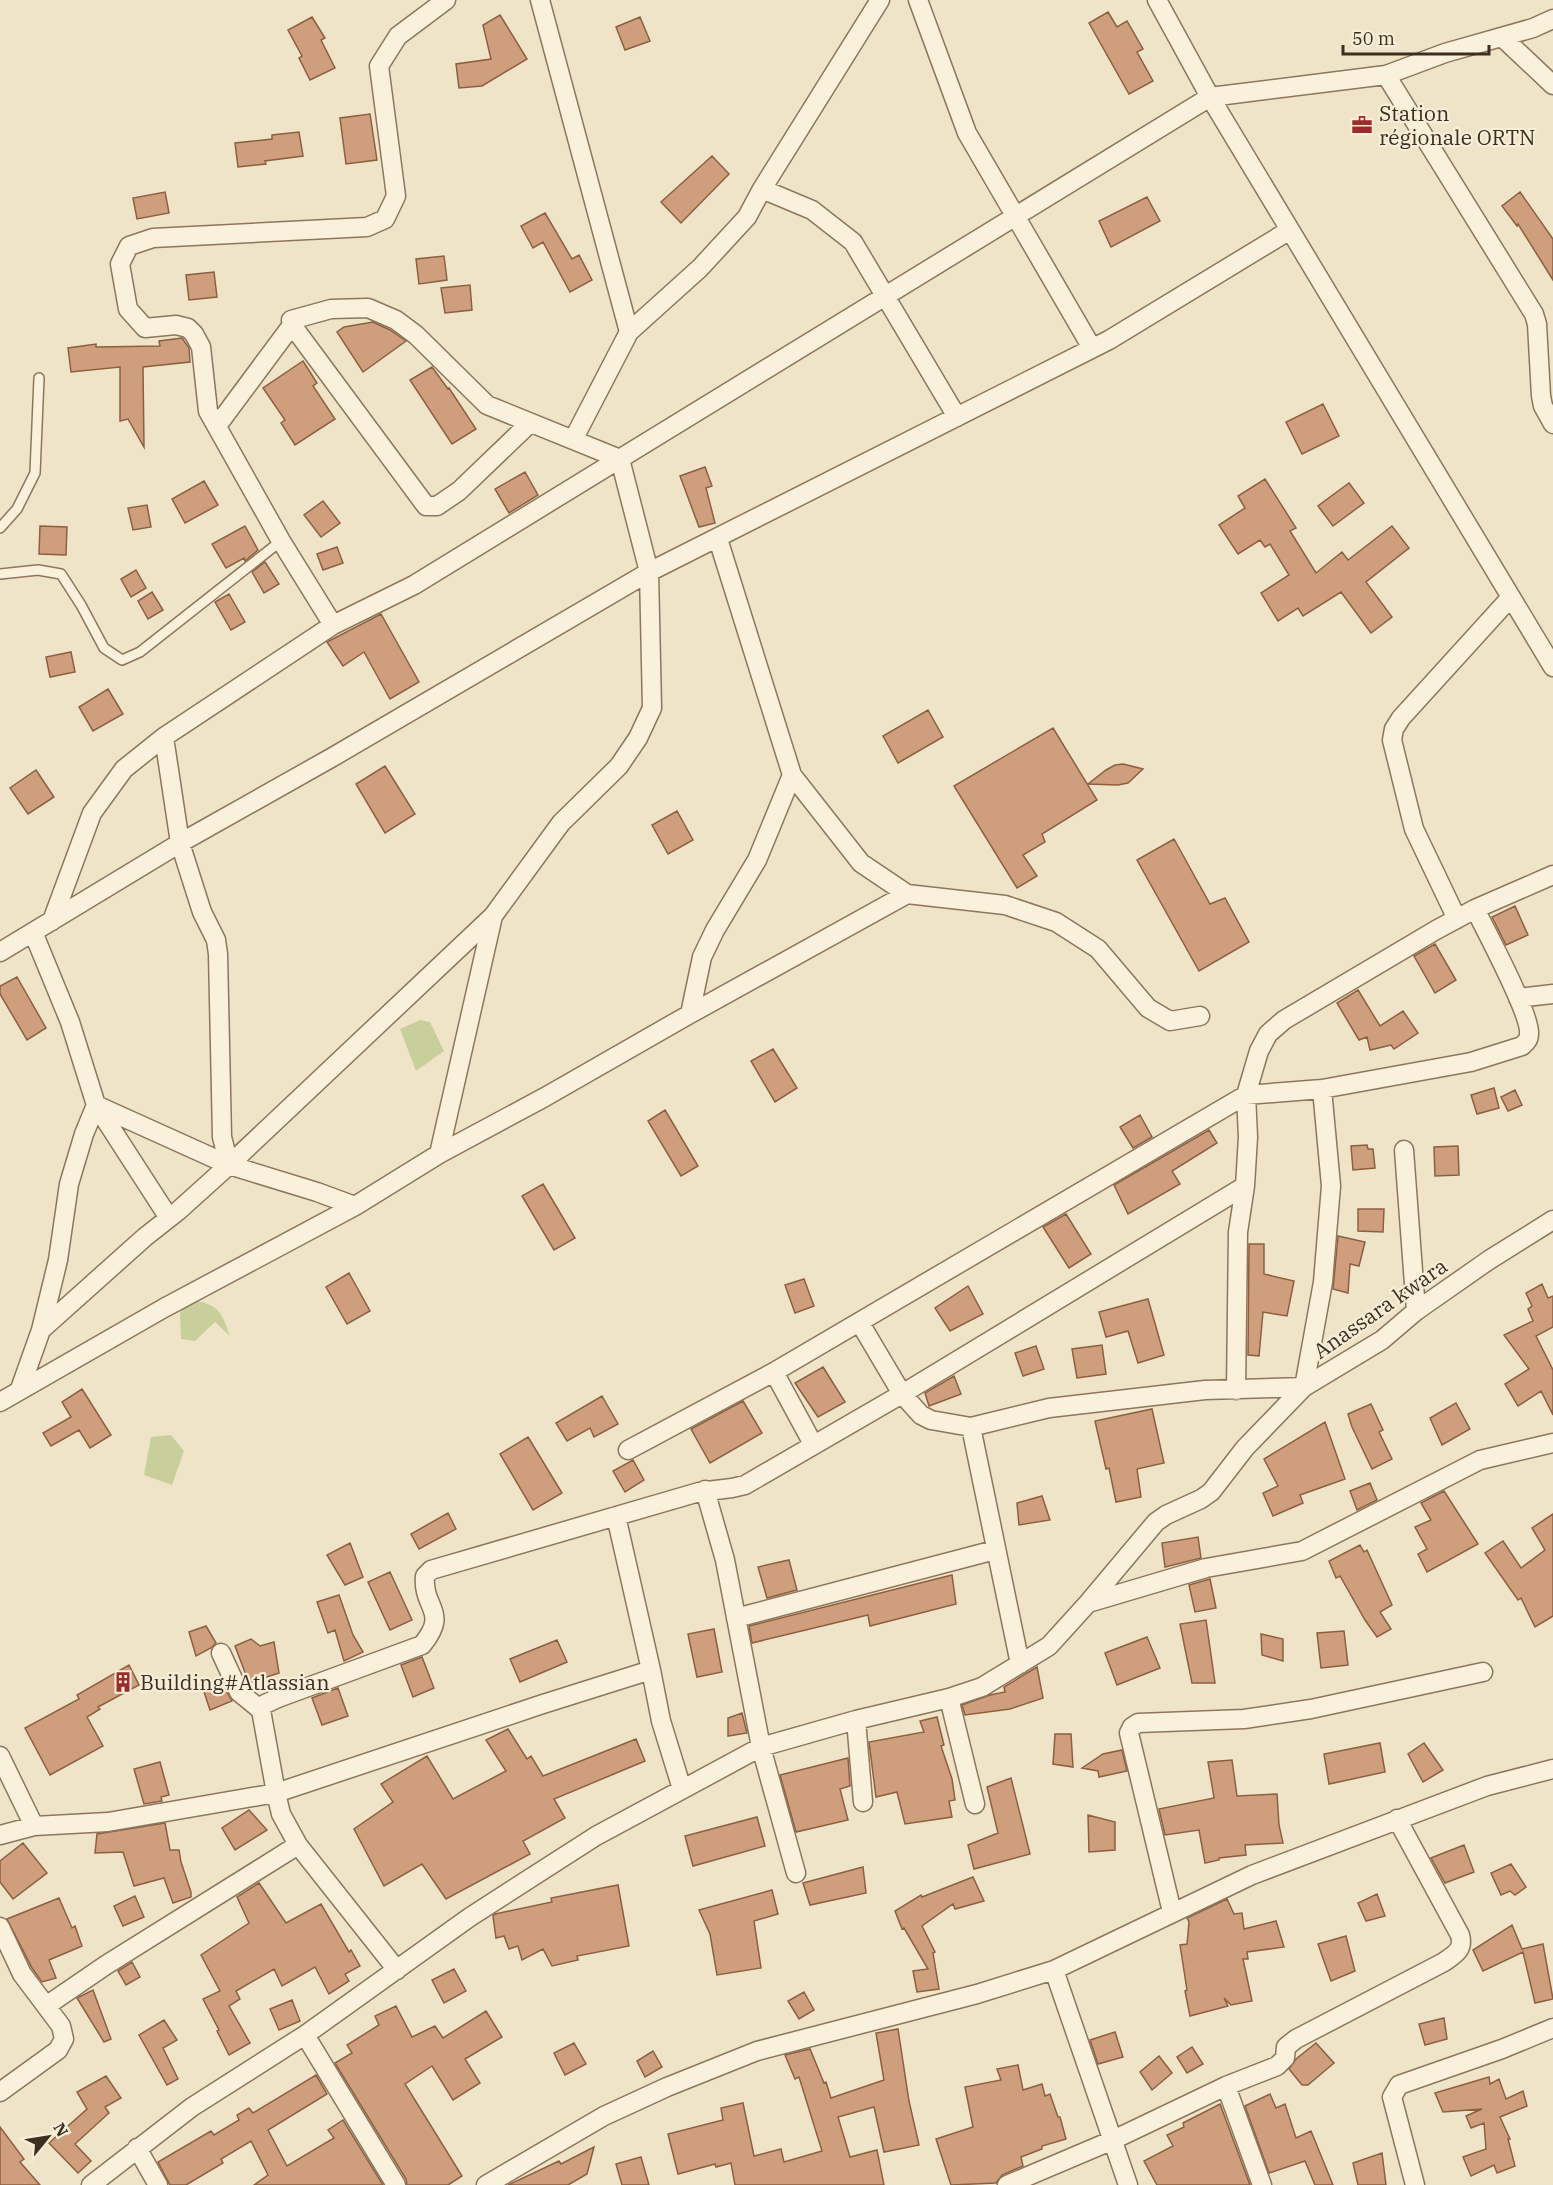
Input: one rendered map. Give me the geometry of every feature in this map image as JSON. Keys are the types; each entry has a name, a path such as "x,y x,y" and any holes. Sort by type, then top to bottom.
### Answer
{"street":[{"path":"333,625 281,541 208,411 201,347 194,334 188,328 176,325 145,328 128,309 120,264 129,246 153,238 368,227 385,219 396,196 379,66 398,36 446,0"},
{"path":"540,0 629,332"},
{"path":"573,440 629,332 700,268 747,217 762,189 880,0"},
{"path":"918,0 967,132 1092,348"},
{"path":"1157,0 1210,97 1553,667"},
{"path":"52,921 92,813 124,769 164,737 333,625 414,585 1210,97 1386,75 1445,53 1533,28 1553,19"},
{"path":"1502,37 1553,86"},
{"path":"1386,75 1534,314 1537,324 1541,396 1553,424"},
{"path":"762,189 812,210 853,242 957,417"},
{"path":"0,952 180,843 331,758 649,572 1109,340 1290,230"},
{"path":"530,423 459,491 437,506 426,506 292,325 291,320 331,309 368,308 396,320 416,335 487,405 620,459"},
{"path":"217,426 292,325"},
{"path":"42,1330 229,1165 493,916 561,823 619,766 638,738 652,708 649,572 620,459"},
{"path":"718,538 792,775 861,863 907,894 1005,905 1056,922 1098,949 1148,1008 1170,1021 1200,1016"},
{"path":"1457,919 1414,829 1392,740 1394,729 1401,718 1511,597"},
{"path":"164,737 180,843 202,912 216,940 222,1137 229,1165"},
{"path":"690,1014 702,957 714,930 757,860 792,775"},
{"path":"1236,1390 1238,1232 1245,1186 1248,1137 1246,1095 1259,1052 1268,1034 1284,1020 1457,919 1553,875"},
{"path":"0,1401 164,1308 355,1206 439,1154 907,894"},
{"path":"628,1450 860,1323 1246,1095 1322,1089 1471,1062 1522,1046 1528,1041 1530,1032 1518,998 1475,909"},
{"path":"439,1154 493,916"},
{"path":"33,932 70,1022 96,1104 169,1218"},
{"path":"1518,998 1553,994"},
{"path":"860,1323 902,1394 921,1415 926,1419 971,1427 1049,1408 1205,1390 1304,1387 1323,1282 1331,1186 1322,1089"},
{"path":"96,1104 229,1165 355,1206"},
{"path":"20,1389 42,1330 58,1260 69,1184 96,1104"},
{"path":"1404,1150 1416,1311"},
{"path":"261,1710 265,1704 278,1698 422,1645 433,1631 436,1622 424,1583 425,1576 431,1570 705,1490 745,1485 902,1394 1245,1186"},
{"name":"Anassara kwara","path":"91,2185 192,2107 305,2035 470,1917 596,1836 761,1747 856,1720 949,1698 982,1687 1049,1646 1155,1522 1211,1492 1245,1448 1304,1387 1382,1340 1416,1311 1489,1260 1553,1220"},
{"path":"774,1372 813,1444"},
{"path":"971,1427 1020,1664"},
{"path":"1088,1603 1206,1568 1302,1551 1480,1460 1553,1443"},
{"path":"705,1490 725,1560 761,1747 796,1873"},
{"path":"616,1516 661,1722 682,1789"},
{"path":"736,1618 995,1550"},
{"path":"222,1653 238,1692 261,1710 281,1814 298,1845 396,1970"},
{"path":"0,1835 34,1826 108,1822 276,1793 651,1670"},
{"path":"1172,1912 1129,1733 1132,1727 1138,1723 1244,1719 1311,1709 1483,1672"},
{"path":"949,1698 975,1804"},
{"path":"856,1720 863,1802"},
{"path":"0,1756 34,1826"},
{"path":"486,2185 604,2116 757,2051 977,1994 1054,1970 1252,1875 1487,1786 1553,1769"},
{"path":"1007,2185 1113,2140 1226,2086 1277,2066 1285,2058 1286,2048 1296,2039 1459,1952 1462,1944 1460,1935 1397,1819"},
{"path":"46,2006 106,1965 298,1845"},
{"path":"0,1927 22,1974 60,2026 64,2039 58,2050 0,2092"},
{"path":"1054,1970 1128,2185"},
{"path":"1415,2185 1392,2097 1399,2085 1502,2049 1553,2028"},
{"path":"305,2035 396,2185"},
{"path":"1226,2086 1262,2185"},
{"path":"137,2148 158,2185"}],"lane":[{"path":"0,528 17,509 35,473 39,378"},
{"path":"0,574 38,570 61,574 104,648 122,660 140,652 281,541"}],"green space":[{"path":"420,1020 430,1022 444,1051 416,1071 400,1029"},
{"path":"192,1300 208,1304 218,1310 230,1336 215,1322 195,1341 181,1339 180,1312"},
{"path":"171,1435 184,1451 172,1485 144,1475 151,1437"}],"building":[{"path":"1108,12 1117,27 1127,21 1143,49 1137,52 1153,81 1129,94 1089,23"},
{"path":"500,15 527,59 482,86 459,88 456,64 491,59 483,25"},
{"path":"312,17 325,38 321,40 335,68 310,80 299,58 302,56 288,30"},
{"path":"640,17 650,41 625,50 616,27"},
{"path":"370,114 377,160 346,164 340,118"},
{"path":"299,132 303,156 238,167 235,143 272,139 272,135"},
{"path":"712,156 729,174 681,223 661,202"},
{"path":"165,192 169,213 137,219 133,198"},
{"path":"1520,192 1553,239 1553,280 1518,224 1517,226 1502,206"},
{"path":"1147,197 1160,221 1111,247 1099,221"},
{"path":"545,213 572,259 579,255 592,280 570,292 543,242 533,248 521,226"},
{"path":"444,256 447,280 419,284 416,259"},
{"path":"214,272 217,297 189,300 186,275"},
{"path":"470,285 472,310 445,313 441,288"},
{"path":"373,322 406,341 363,372 337,332 344,327"},
{"path":"182,338 189,348 190,362 143,367 144,447 128,419 120,421 120,367 71,372 68,348 96,344 96,347 160,346 159,341"},
{"path":"303,361 317,383 313,386 335,419 295,445 281,423 285,420 263,388"},
{"path":"432,367 476,429 452,444 410,380"},
{"path":"1323,404 1339,436 1302,454 1286,422"},
{"path":"705,467 712,486 706,488 715,523 699,527 680,476"},
{"path":"525,472 538,495 509,513 495,489"},
{"path":"1265,479 1296,528 1290,531 1316,573 1342,552 1348,560 1392,526 1409,548 1366,582 1392,617 1371,633 1341,592 1303,616 1298,608 1278,621 1261,593 1289,575 1270,544 1265,547 1260,540 1238,554 1219,525 1245,508 1238,496"},
{"path":"204,481 218,505 185,523 172,499"},
{"path":"1349,483 1364,503 1333,526 1318,506"},
{"path":"323,501 340,523 321,537 304,515"},
{"path":"147,505 151,527 133,530 128,508"},
{"path":"40,526 67,527 66,555 39,554"},
{"path":"245,526 258,550 245,561 244,558 226,568 212,544"},
{"path":"337,547 343,563 323,570 317,554"},
{"path":"265,562 279,584 264,593 252,572"},
{"path":"136,570 146,588 131,597 121,579"},
{"path":"152,592 163,610 148,619 138,601"},
{"path":"229,594 245,622 231,630 215,602"},
{"path":"381,614 419,682 390,699 364,652 343,666 327,642"},
{"path":"71,652 75,672 50,677 46,657"},
{"path":"108,689 123,714 93,731 79,707"},
{"path":"928,710 943,737 898,763 883,736"},
{"path":"1053,728 1097,800 1042,834 1045,842 1023,855 1037,876 1017,888 954,786"},
{"path":"1123,764 1143,769 1128,783 1088,784 1106,770"},
{"path":"385,766 415,814 385,833 356,784"},
{"path":"36,770 54,797 28,814 10,788"},
{"path":"677,811 693,840 668,854 652,825"},
{"path":"1174,839 1210,904 1225,898 1249,942 1199,971 1137,860"},
{"path":"1515,906 1528,935 1506,945 1492,917"},
{"path":"1435,944 1456,980 1435,993 1414,956"},
{"path":"17,977 46,1028 27,1040 0,994 0,986"},
{"path":"1358,990 1380,1026 1403,1011 1418,1033 1394,1049 1391,1045 1370,1050 1367,1037 1359,1040 1337,1003"},
{"path":"773,1049 797,1088 775,1102 751,1061"},
{"path":"1494,1088 1499,1108 1477,1114 1471,1095"},
{"path":"1515,1090 1522,1105 1508,1111 1501,1097"},
{"path":"665,1110 698,1166 681,1176 648,1121"},
{"path":"1140,1115 1152,1137 1133,1148 1120,1127"},
{"path":"1209,1130 1217,1143 1172,1171 1180,1184 1128,1214 1114,1185"},
{"path":"1367,1145 1368,1149 1373,1149 1375,1168 1353,1170 1351,1146"},
{"path":"1458,1146 1459,1175 1435,1176 1434,1147"},
{"path":"543,1184 575,1238 554,1250 522,1196"},
{"path":"1358,1209 1384,1209 1383,1232 1358,1231"},
{"path":"1066,1214 1091,1254 1069,1268 1043,1227"},
{"path":"1338,1236 1365,1242 1359,1266 1350,1264 1348,1293 1333,1289"},
{"path":"1249,1244 1264,1244 1264,1274 1294,1281 1287,1316 1263,1312 1259,1356 1248,1355"},
{"path":"349,1273 370,1311 347,1324 326,1287"},
{"path":"804,1279 814,1306 795,1313 785,1285"},
{"path":"1542,1284 1548,1298 1553,1296 1553,1327 1536,1336 1553,1370 1553,1415 1541,1391 1518,1406 1505,1384 1529,1369 1504,1335 1533,1321 1528,1309 1532,1306 1526,1293"},
{"path":"968,1286 983,1314 950,1331 935,1308"},
{"path":"1148,1299 1164,1355 1138,1363 1128,1331 1106,1337 1099,1312"},
{"path":"1102,1345 1106,1374 1077,1378 1072,1349"},
{"path":"1036,1346 1044,1369 1023,1376 1015,1353"},
{"path":"823,1367 845,1402 818,1417 795,1383"},
{"path":"954,1376 961,1394 929,1406 925,1393"},
{"path":"82,1389 111,1435 90,1448 79,1430 51,1446 43,1433 71,1417 62,1402"},
{"path":"602,1396 618,1424 594,1437 590,1428 567,1441 556,1423"},
{"path":"743,1401 762,1433 710,1463 691,1429"},
{"path":"1456,1403 1470,1429 1442,1445 1430,1418"},
{"path":"1371,1404 1383,1430 1379,1432 1392,1459 1372,1469 1348,1414"},
{"path":"1152,1409 1164,1463 1137,1469 1141,1497 1116,1502 1095,1421"},
{"path":"1325,1422 1345,1479 1300,1495 1303,1503 1273,1516 1263,1493 1278,1486 1264,1459"},
{"path":"528,1437 562,1493 533,1510 500,1454"},
{"path":"633,1460 644,1480 625,1492 613,1471"},
{"path":"1370,1483 1377,1500 1357,1510 1350,1491"},
{"path":"1444,1491 1478,1544 1427,1572 1418,1554 1427,1549 1415,1527 1431,1520 1421,1503"},
{"path":"1042,1496 1050,1520 1019,1525 1017,1503"},
{"path":"448,1513 456,1529 419,1549 411,1534"},
{"path":"1553,1514 1553,1616 1535,1627 1521,1598 1518,1600 1485,1553 1503,1541 1521,1568 1545,1550 1532,1528"},
{"path":"1198,1537 1201,1558 1165,1567 1162,1543"},
{"path":"350,1543 363,1577 345,1585 327,1555"},
{"path":"1360,1545 1364,1552 1367,1550 1392,1605 1380,1612 1391,1629 1377,1637 1340,1576 1336,1578 1329,1561"},
{"path":"789,1560 797,1590 767,1598 758,1567"},
{"path":"390,1572 412,1620 390,1630 368,1582"},
{"path":"952,1575 956,1604 870,1626 868,1615 752,1643 749,1626"},
{"path":"1210,1579 1216,1608 1195,1612 1189,1585"},
{"path":"339,1595 353,1635 363,1652 344,1661 335,1630 328,1633 317,1602"},
{"path":"1206,1620 1215,1683 1192,1683 1180,1624"},
{"path":"206,1626 216,1643 196,1656 189,1632"},
{"path":"714,1629 722,1672 697,1677 688,1634"},
{"path":"1344,1631 1348,1665 1321,1668 1317,1633"},
{"path":"1261,1634 1283,1639 1283,1661 1262,1655"},
{"path":"1147,1637 1160,1668 1117,1685 1105,1653"},
{"path":"251,1639 260,1646 274,1642 279,1673 249,1683 235,1646"},
{"path":"557,1640 567,1662 520,1682 510,1659"},
{"path":"422,1657 434,1688 413,1697 401,1665"},
{"path":"129,1665 139,1685 98,1707 100,1709 87,1717 103,1746 50,1775 25,1728 79,1699 77,1695"},
{"path":"1037,1667 1043,1698 1010,1709 965,1715 962,1705 1005,1692 1004,1687"},
{"name":"Building#Atlassian","path":"223,1685 232,1701 210,1710 204,1692"},
{"path":"338,1688 348,1716 322,1725 312,1698"},
{"path":"742,1713 747,1733 728,1736 728,1718"},
{"path":"937,1717 944,1745 941,1746 952,1779 955,1800 949,1801 952,1817 905,1824 897,1792 876,1797 869,1742 924,1732 920,1721"},
{"path":"508,1729 527,1759 531,1756 543,1776 636,1739 645,1761 554,1799 565,1818 523,1841 530,1854 446,1899 422,1864 384,1886 354,1829 393,1802 381,1784 427,1756 453,1799 506,1771 486,1740"},
{"path":"1055,1734 1071,1734 1073,1767 1053,1764"},
{"path":"1380,1743 1385,1772 1329,1784 1324,1754"},
{"path":"1424,1743 1443,1770 1423,1782 1408,1754"},
{"path":"1122,1750 1127,1771 1099,1777 1098,1771 1082,1768 1103,1754"},
{"path":"848,1758 850,1786 840,1789 848,1820 796,1832 780,1775"},
{"path":"1232,1760 1237,1796 1277,1794 1283,1843 1245,1845 1246,1855 1219,1858 1219,1860 1205,1863 1199,1830 1165,1835 1159,1809 1214,1798 1208,1762"},
{"path":"160,1762 169,1795 161,1797 162,1801 144,1804 134,1769"},
{"path":"1011,1778 1030,1854 974,1869 968,1845 998,1833 987,1787"},
{"path":"249,1810 267,1830 235,1850 222,1828"},
{"path":"1088,1815 1115,1822 1115,1850 1089,1852"},
{"path":"757,1817 765,1846 693,1866 685,1836"},
{"path":"165,1823 170,1850 179,1850 191,1892 191,1897 173,1903 164,1878 134,1886 123,1852 95,1853 97,1834"},
{"path":"23,1843 47,1873 13,1899 0,1882 0,1861"},
{"path":"1464,1845 1474,1872 1445,1883 1431,1858"},
{"path":"1511,1864 1526,1887 1515,1895 1510,1891 1501,1895 1491,1873"},
{"path":"863,1867 866,1893 810,1905 803,1883"},
{"path":"973,1877 984,1901 955,1909 953,1904 922,1926 935,1952 933,1953 939,1989 917,1992 913,1971 928,1969 904,1928 902,1929 895,1911 921,1895 922,1897"},
{"path":"259,1883 286,1923 321,1904 349,1952 351,1950 360,1966 345,1974 349,1981 329,1994 315,1967 282,1986 274,1969 236,1991 240,1999 229,2006 250,2043 229,2055 203,1999 220,1991 201,1955 249,1923 237,1897"},
{"path":"618,1885 629,1946 577,1956 578,1960 552,1966 543,1949 522,1960 518,1946 509,1949 504,1936 496,1938 493,1916 495,1914 552,1902 551,1898"},
{"path":"772,1890 778,1914 754,1921 761,1968 717,1975 710,1934 699,1910"},
{"path":"1377,1894 1385,1916 1366,1921 1358,1903"},
{"path":"135,1896 144,1917 123,1926 114,1906"},
{"path":"59,1898 72,1928 75,1926 82,1946 49,1960 56,1978 42,1982 32,1968 7,1919"},
{"path":"1227,1899 1234,1914 1242,1913 1244,1929 1276,1921 1284,1947 1247,1952 1248,1959 1243,1959 1252,2001 1231,2005 1224,1998 1228,2006 1190,2016 1180,1945 1187,1944 1189,1922 1187,1918"},
{"path":"1512,1925 1522,1949 1543,1944 1553,1999 1535,2003 1523,1952 1483,1971 1473,1950"},
{"path":"1346,1936 1355,1971 1331,1981 1318,1944"},
{"path":"132,1962 140,1977 126,1985 118,1971"},
{"path":"454,1969 466,1991 444,2003 432,1980"},
{"path":"93,1990 111,2039 104,2042 77,1998"},
{"path":"804,1992 814,2010 799,2019 788,2001"},
{"path":"292,2000 300,2021 279,2030 270,2009"},
{"path":"396,2006 412,2037 435,2026 443,2038 486,2011 502,2037 465,2059 480,2083 453,2100 432,2066 405,2084 462,2176 448,2185 407,2185 406,2179 335,2063 352,2053 347,2045 379,2025 375,2016"},
{"path":"1444,2018 1447,2039 1425,2045 1419,2024"},
{"path":"164,2020 177,2040 163,2048 178,2079 167,2085 139,2035"},
{"path":"898,2029 909,2101 919,2145 884,2152 874,2107 838,2117 850,2157 877,2150 884,2185 735,2185 731,2163 716,2167 715,2164 678,2174 668,2134 723,2120 721,2108 743,2103 754,2156 781,2149 784,2162 822,2151 799,2077 795,2079 785,2055 810,2049 831,2098 884,2080 876,2033"},
{"path":"1115,2032 1123,2057 1098,2064 1090,2040"},
{"path":"574,2043 586,2064 565,2075 554,2053"},
{"path":"1316,2043 1334,2063 1308,2085 1302,2085 1289,2069 1296,2059"},
{"path":"1192,2047 1203,2064 1187,2073 1177,2057"},
{"path":"653,2051 662,2067 645,2077 637,2061"},
{"path":"1159,2056 1172,2073 1152,2090 1140,2072"},
{"path":"1018,2065 1023,2090 1042,2084 1045,2096 1050,2094 1066,2139 1042,2146 1042,2149 1021,2157 1023,2166 1002,2175 996,2183 951,2185 936,2139 973,2127 965,2087 1001,2080 997,2069"},
{"path":"316,2075 327,2094 268,2130 287,2166 334,2138 328,2130 343,2120 383,2185 254,2185 268,2175 251,2141 221,2159 223,2163 186,2185 170,2185 158,2162 211,2131 214,2135 239,2120 237,2115 249,2108 253,2113"},
{"path":"106,2076 121,2098 105,2107 109,2113 75,2144 91,2161 78,2173 49,2143 87,2109 77,2092"},
{"path":"1489,2077 1490,2084 1499,2079 1506,2099 1523,2091 1527,2106 1500,2117 1510,2139 1508,2139 1515,2166 1497,2173 1494,2165 1471,2176 1463,2157 1486,2149 1484,2123 1471,2128 1466,2116 1482,2109 1443,2112 1435,2093"},
{"path":"1270,2094 1276,2108 1285,2104 1296,2138 1311,2131 1333,2185 1315,2185 1305,2161 1269,2173 1245,2106"},
{"path":"1220,2104 1250,2185 1157,2185 1144,2161 1173,2146 1167,2135 1184,2127 1183,2123"},
{"path":"0,2127 24,2159 20,2162 40,2185 0,2185"},
{"path":"594,2147 587,2174 568,2185 508,2185 559,2161 561,2164"},
{"path":"1382,2153 1386,2185 1358,2185 1353,2163"},
{"path":"641,2157 649,2185 622,2185 616,2164"}],"place":[{"name":"Station régionale ORTN","path":"1362,125"},
{"name":"Building#Atlassian","path":"123,1682"}]}
